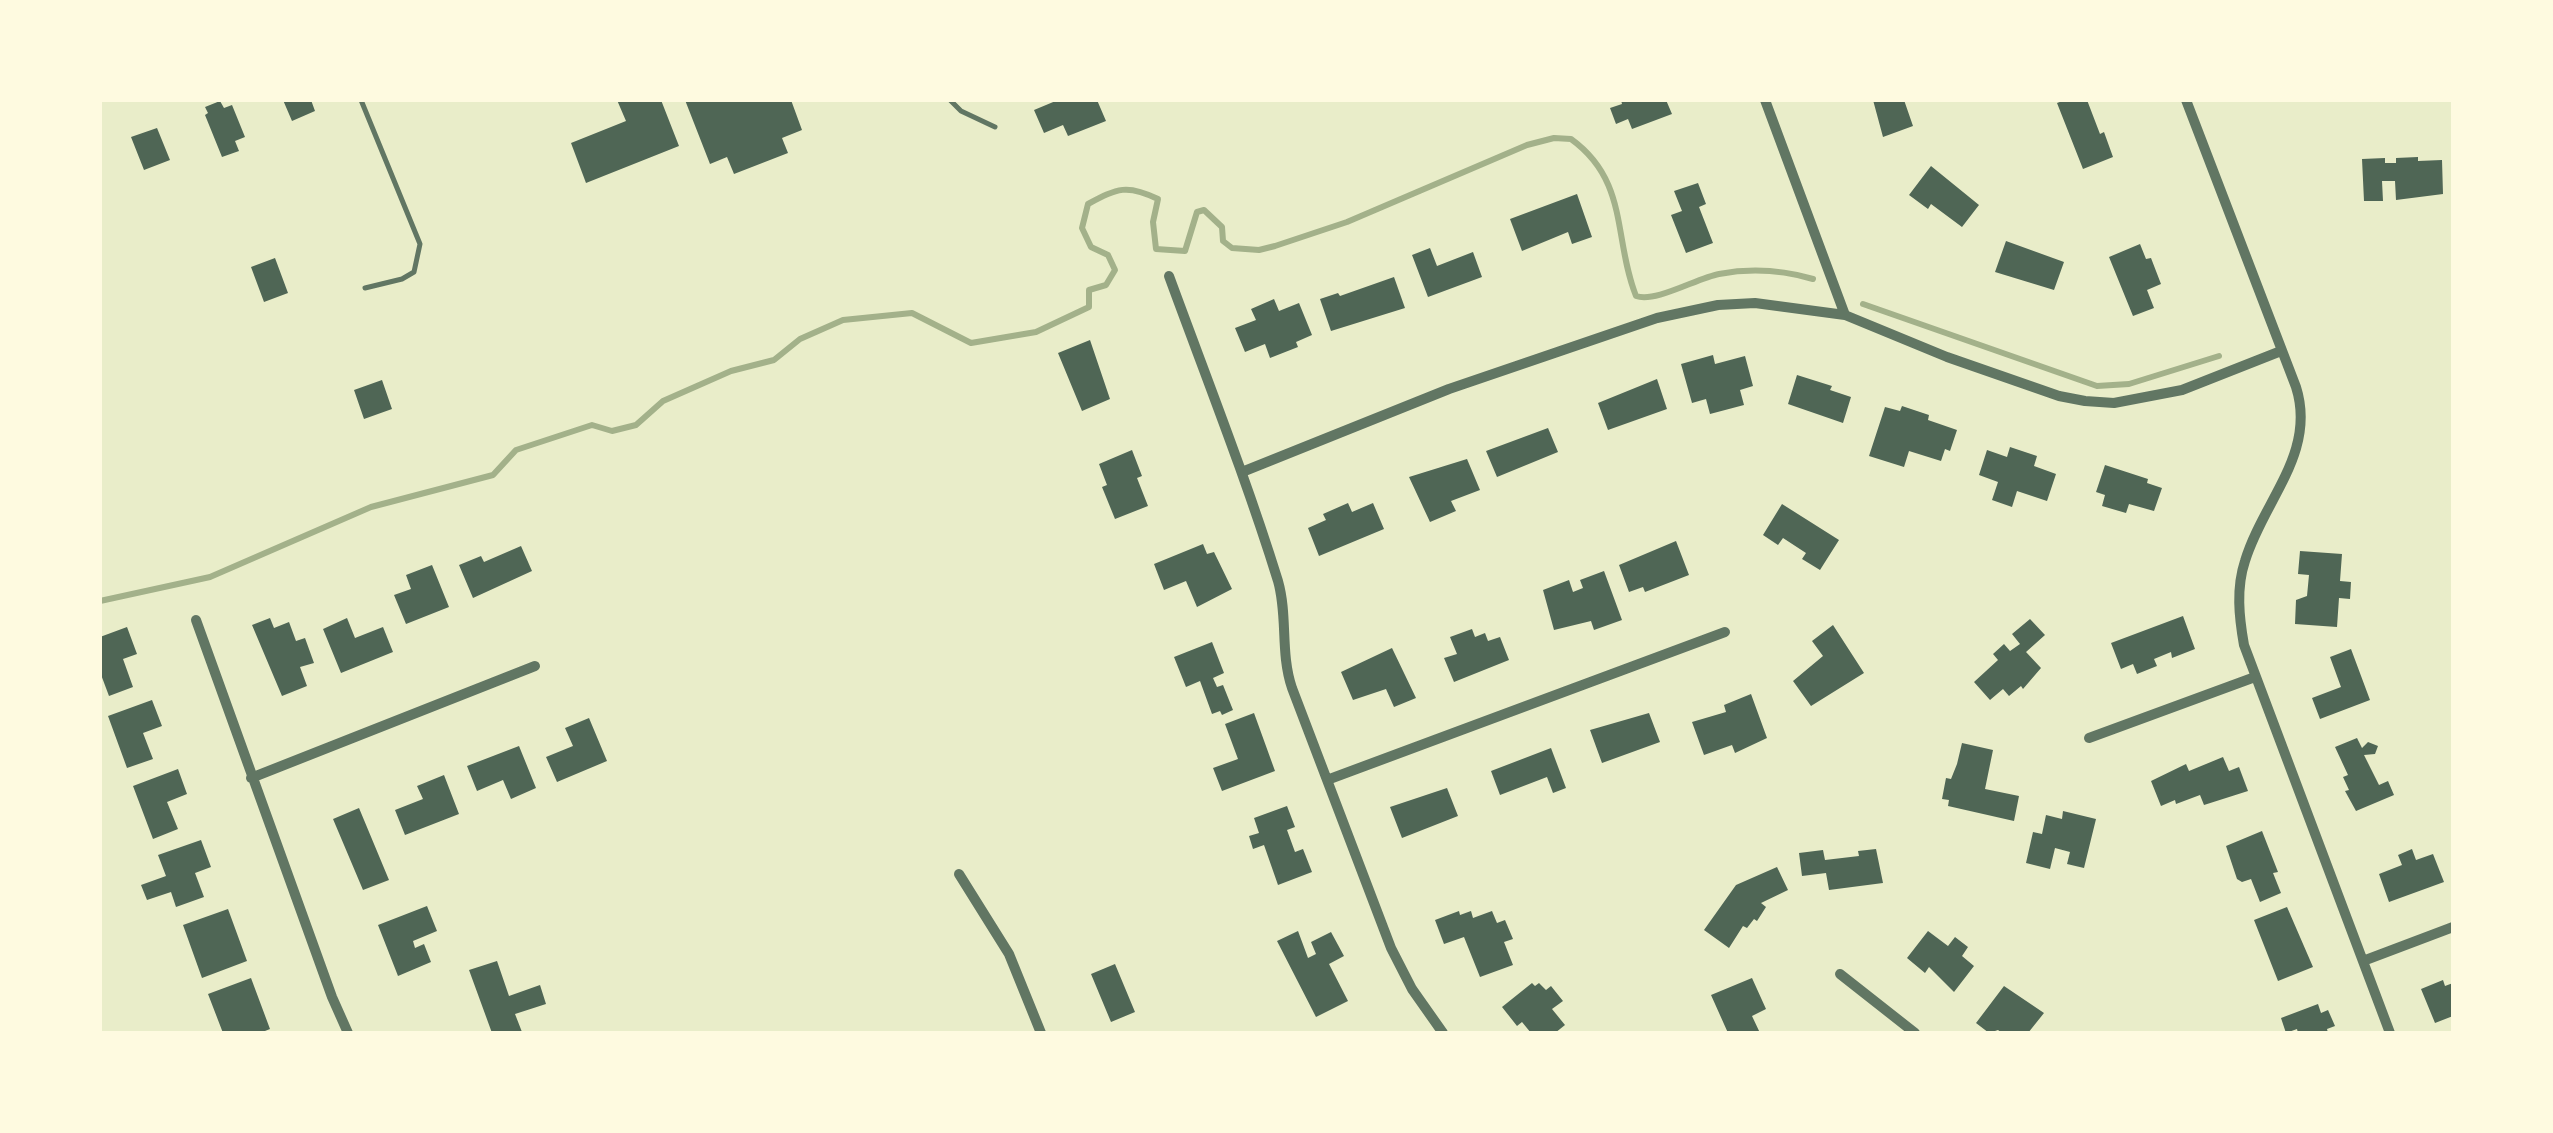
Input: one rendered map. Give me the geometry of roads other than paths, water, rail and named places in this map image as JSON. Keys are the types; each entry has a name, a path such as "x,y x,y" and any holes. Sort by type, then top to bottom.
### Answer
{"street":[{"path":"1765,100 1845,316"},
{"path":"2186,100 2298,394 2302,424 2296,454 2248,550 2242,570 2240,626 2255,677 2390,1033"},
{"path":"1168,276 1242,472 1282,596 1290,681 1394,957 1443,1033"},
{"path":"1242,472 1449,389 1657,318 1718,305 1755,304 1845,316 1947,358 2085,401 2145,400 2182,390 2281,351"},
{"path":"196,620 348,1033"},
{"path":"1327,780 1725,632"},
{"path":"252,778 535,666"},
{"path":"2089,738 2255,677"},
{"path":"960,874 1009,954 1041,1033"},
{"path":"2363,962 2453,927"},
{"path":"1840,974 1916,1033"}],"lane":[{"path":"361,100 420,244 414,272 365,288"},
{"path":"950,100 961,111 995,127"}],"waterway":[{"path":"100,601 210,577 371,507 493,475 516,450 592,425 612,431 636,425 663,401 731,371 774,360 800,339 843,320 912,313 971,343 1036,332 1089,307 1089,290 1106,285 1115,270 1108,255 1091,247 1082,228 1088,204 1123,190 1158,199 1153,222 1156,249 1185,251 1197,212 1204,210 1222,227 1223,241 1232,248 1259,250 1347,222 1527,145 1554,138 1571,139 1590,155 1611,192 1636,296 1654,296 1731,272 1766,271 1813,279"},
{"path":"1863,304 2097,386 2129,384 2219,356"}]}
